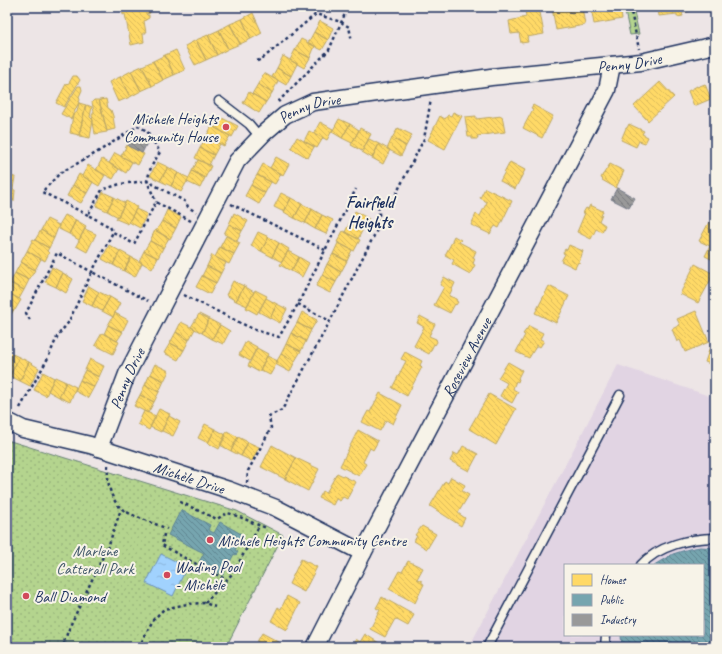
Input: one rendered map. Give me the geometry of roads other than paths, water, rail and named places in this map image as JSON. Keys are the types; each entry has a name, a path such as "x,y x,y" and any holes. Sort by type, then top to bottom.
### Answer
{"street":[{"name":"Penny Drive","path":"99,448 127,374 237,161 260,137 285,116 314,102 491,77 641,62 715,45"},
{"name":"Roseview Avenue","path":"315,647 607,90 612,65"},
{"name":"Michèle Drive","path":"7,421 23,429 99,448 192,478 276,508 363,553"}],"lane":[{"path":"220,101 248,124 260,137"},
{"path":"487,647 620,395"},
{"path":"642,564 646,560 672,545 699,538 715,538"},
{"path":"605,647 606,636"}],"water":[{"name":"Wading Pool - Michèle","path":"161,554 187,567 173,596 146,583"}],"place":[{"name":"Michele Heights Community House","path":"226,127"},
{"name":"Michele Heights Community Centre","path":"210,540"},
{"name":"Wading Pool - Michèle","path":"167,575"},
{"name":"Ball Diamond","path":"26,596"}],"district":[{"name":"Fairfield Heights","path":"370,212"}],"park label":[{"name":"Marlene Catterall Park","path":"95,559"}]}
